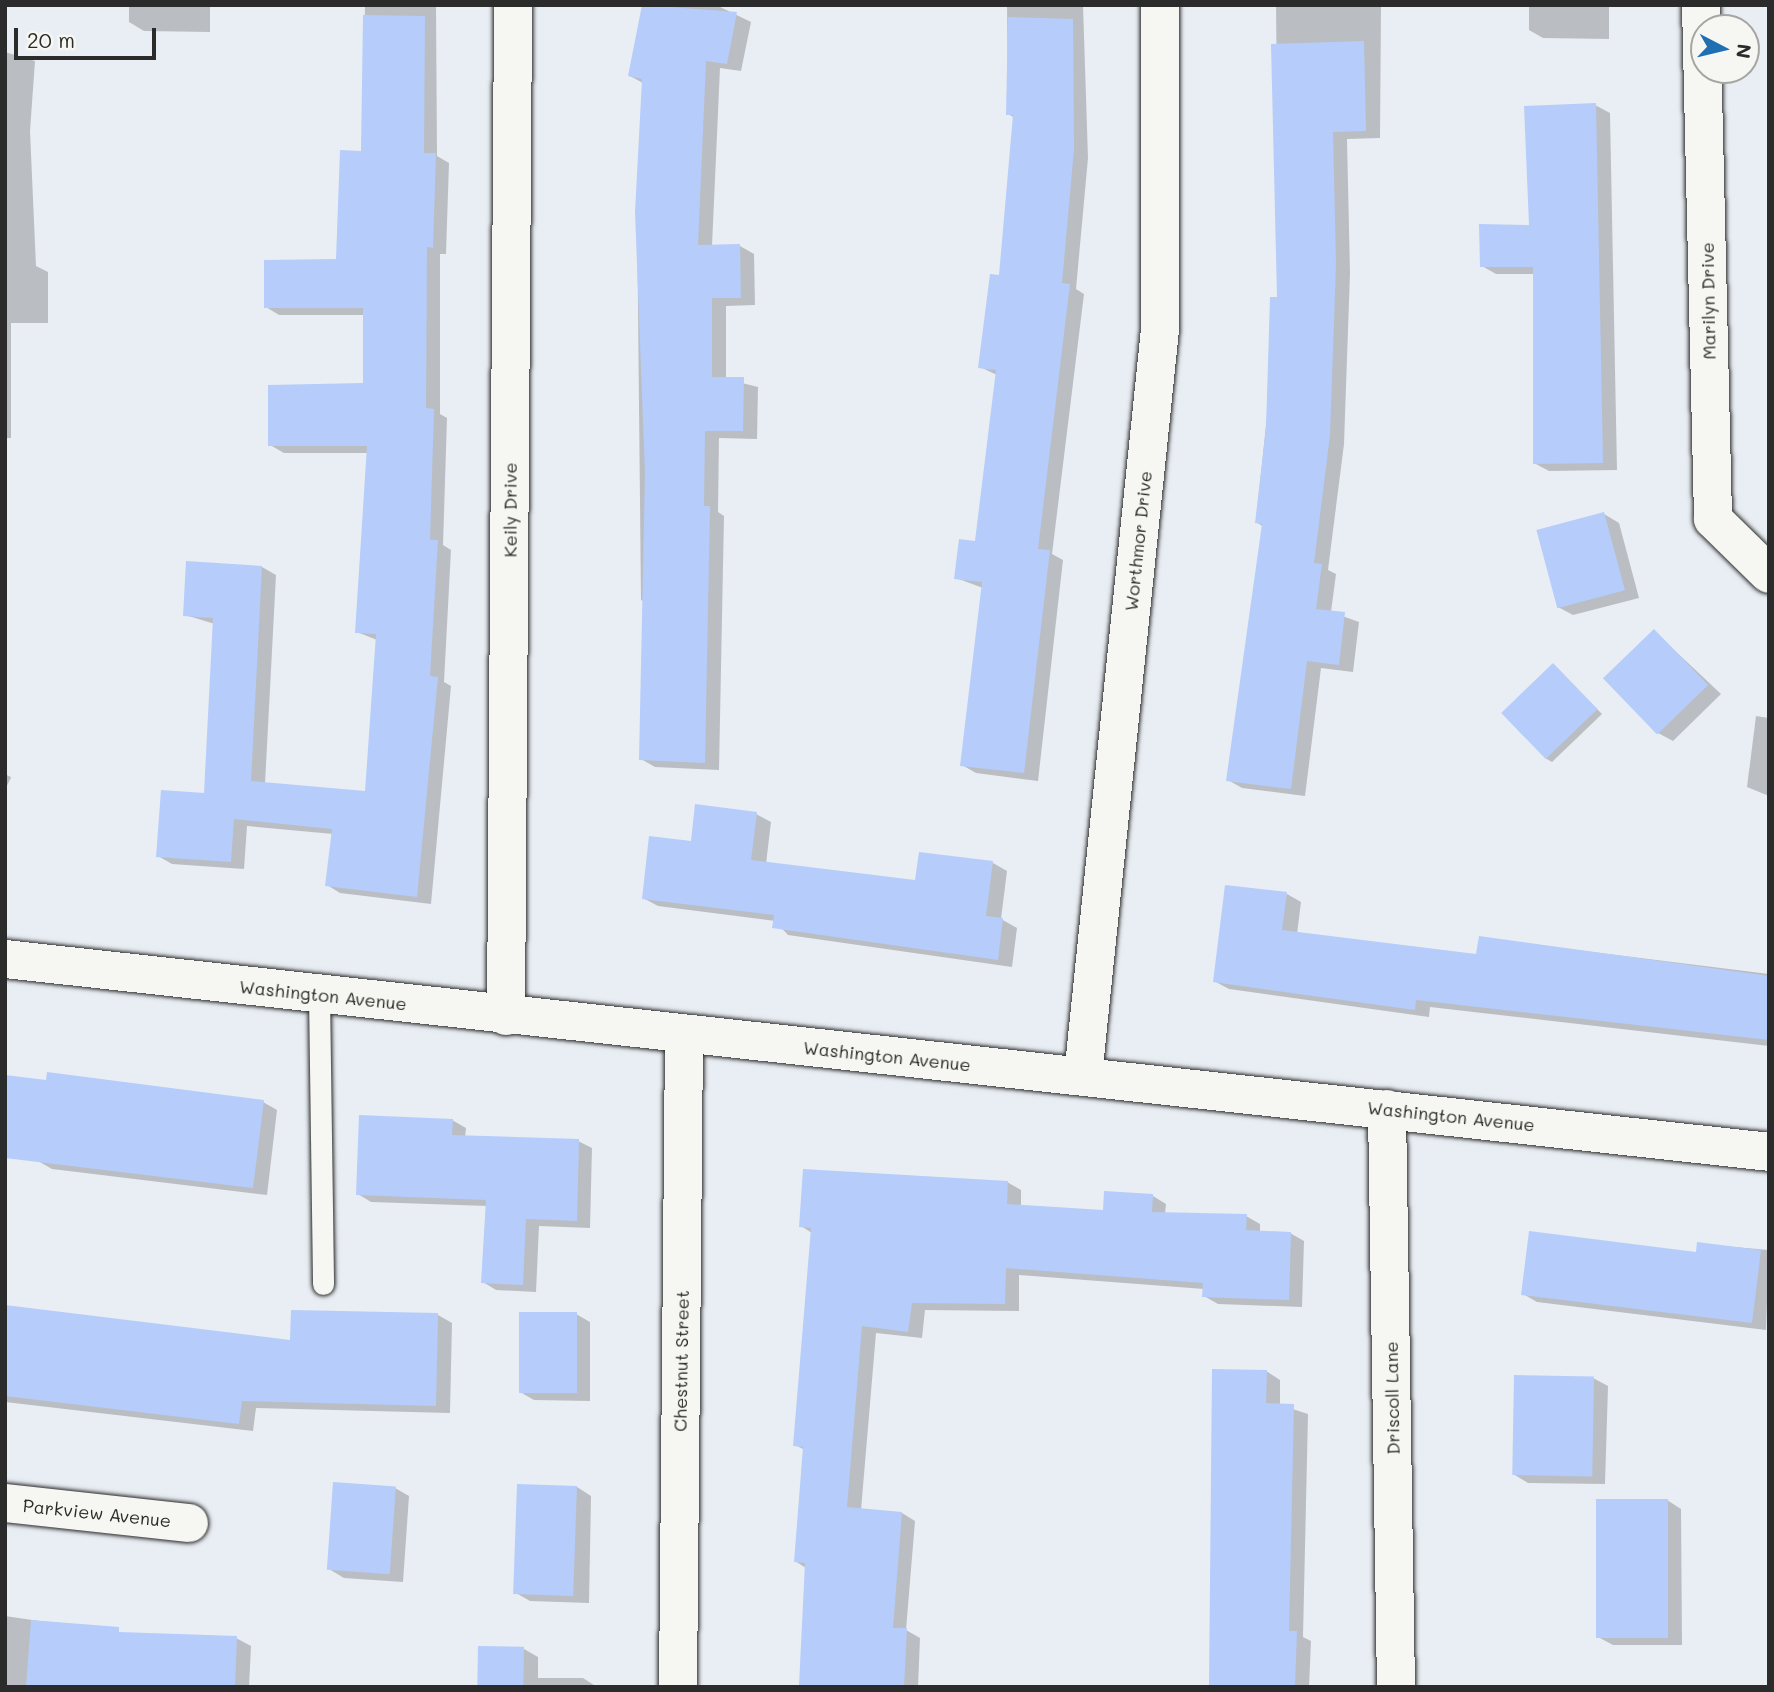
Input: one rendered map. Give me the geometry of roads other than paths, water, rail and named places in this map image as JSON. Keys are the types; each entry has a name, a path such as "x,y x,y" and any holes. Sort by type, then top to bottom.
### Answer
{"street":[{"name":"Keily Drive","path":"506,1016 513,5"},
{"name":"Worthmor Drive","path":"1083,1076 1160,330 1160,5"},
{"name":"Marilyn Drive","path":"1701,5 1713,519 1769,574"},
{"name":"Washington Avenue","path":"5,959 684,1036 1083,1076 1769,1152"},
{"name":"Chestnut Street","path":"678,1687 684,1036"},
{"name":"Driscoll Lane","path":"1387,1110 1396,1687"},
{"name":"Parkview Avenue","path":"5,1503 189,1523"}],"lane":[{"path":"320,994 323,1284"}]}
